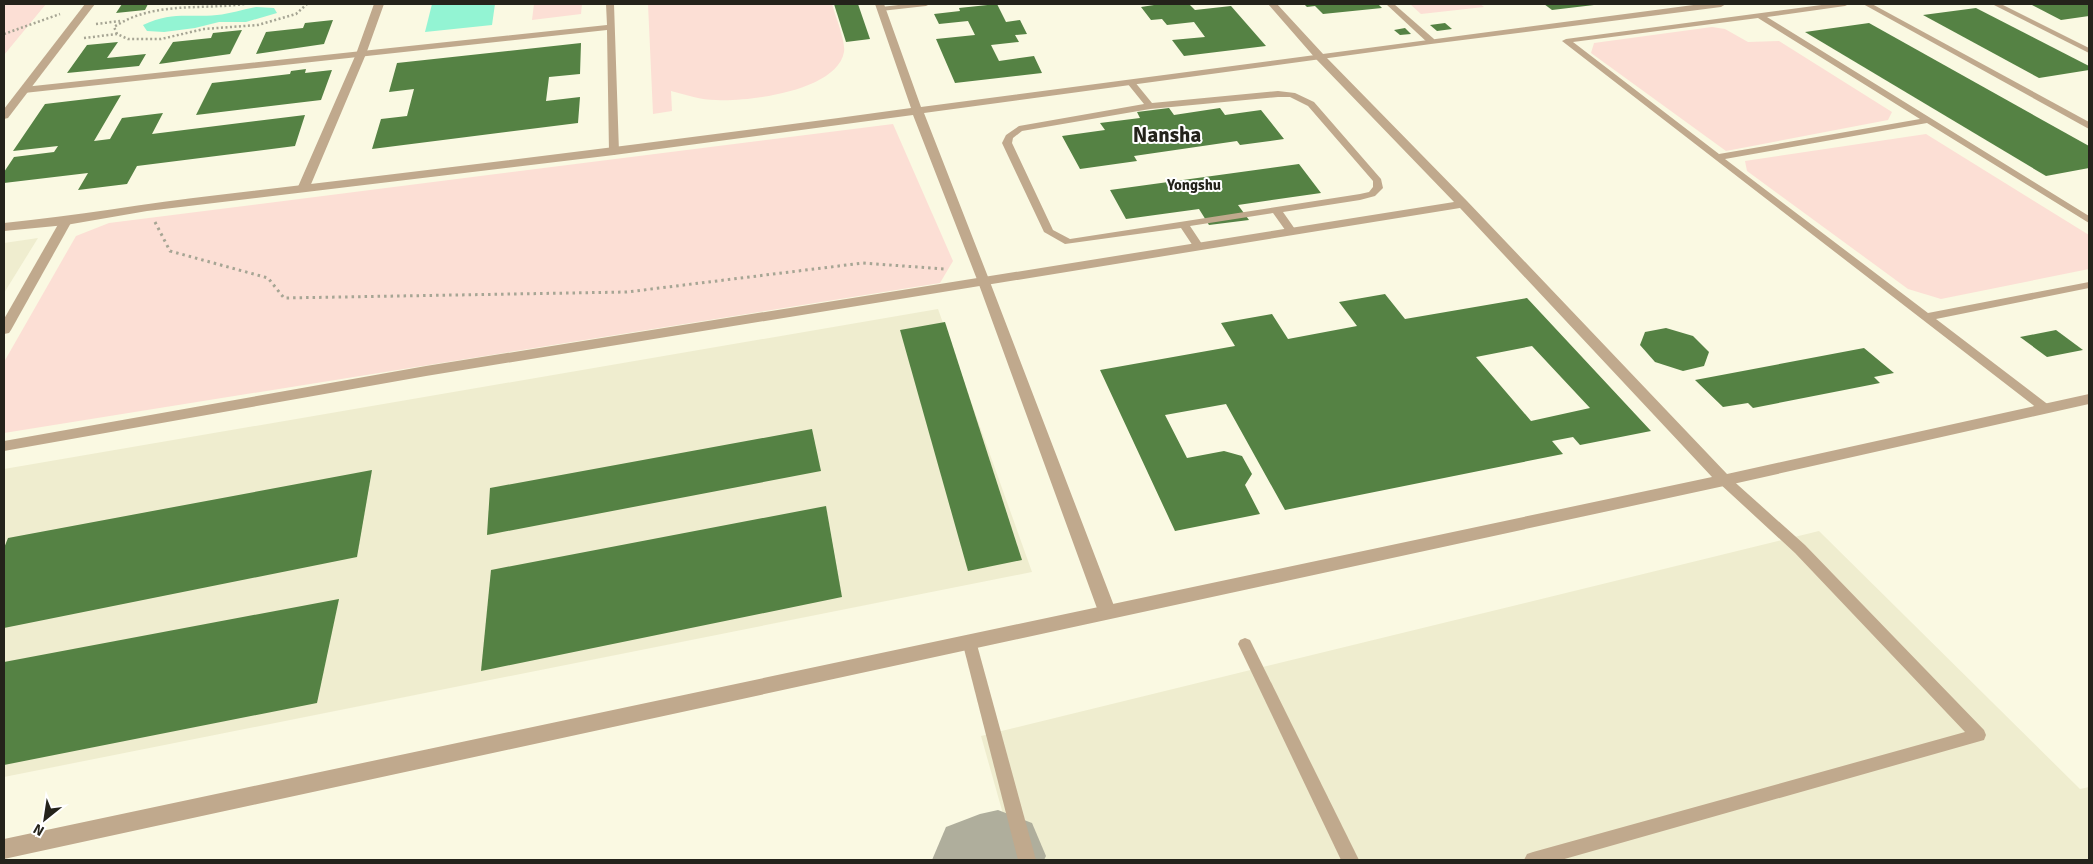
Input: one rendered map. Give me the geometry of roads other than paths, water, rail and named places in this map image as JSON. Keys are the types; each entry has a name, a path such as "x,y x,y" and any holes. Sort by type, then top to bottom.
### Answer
{"street":[{"path":"4,116 90,4"},
{"path":"303,189 361,54 379,4"},
{"path":"1272,4 1320,58 1463,204 1724,480"},
{"path":"4,228 66,221 147,207 614,152 916,110 1320,58 1431,41 1721,4"},
{"path":"880,6 916,110 981,276 1107,611"},
{"path":"4,446 426,371 981,276 1199,247 1463,204"},
{"path":"4,330 66,221"},
{"path":"4,849 1724,480 2089,399"}],"lane":[{"path":"610,4 609,27 614,152"},
{"path":"880,6 926,4"},
{"path":"1390,4 1431,41"},
{"path":"1845,4 1566,41 2046,409"},
{"path":"1867,4 2089,126"},
{"path":"1996,4 2089,51"},
{"path":"1759,15 2089,220"},
{"path":"24,90 609,27"},
{"path":"1131,83 1150,106"},
{"path":"1278,94 1292,95 1311,104 1378,181 1378,188 1372,194 1360,197 1276,210 1069,242 1049,232 1007,144 1009,137 1019,129 1150,106 1278,94"},
{"path":"1718,157 1928,120"},
{"path":"1276,210 1292,232"},
{"path":"1183,224 1199,247"},
{"path":"1927,318 2089,285"},
{"path":"1534,860 1978,735 1800,549 1724,480"},
{"path":"969,641 1027,860"},
{"path":"1245,644 1350,860"}],"district":[{"name":"Nansha","path":"1167,135"},
{"name":"Yongshu","path":"1194,185"}]}
